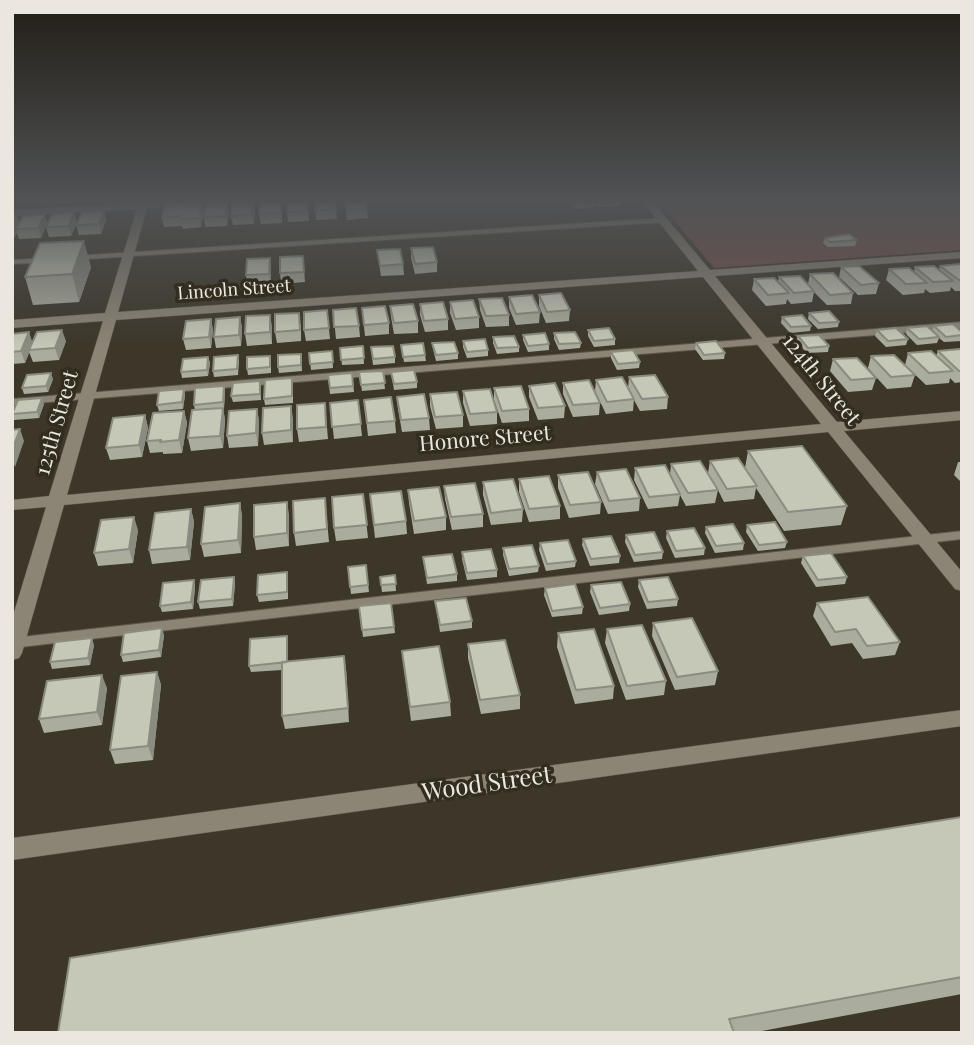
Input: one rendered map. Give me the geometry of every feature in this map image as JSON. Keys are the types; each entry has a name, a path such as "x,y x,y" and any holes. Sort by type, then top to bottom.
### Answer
{"street":[{"name":"125th Street","path":"13,646 130,250"},
{"name":"124th Street","path":"688,250 962,585"},
{"name":"Lincoln Street","path":"12,324 962,255"},
{"name":"Honore Street","path":"12,505 962,415"},
{"name":"Wood Street","path":"12,849 962,718"}],"lane":[{"path":"64,259 208,250"},
{"path":"12,262 51,260"},
{"path":"12,402 962,325"},
{"path":"13,646 962,535"}],"shaded area":[{"path":"699,250 962,250 962,250 714,268"}],"building":[{"path":"37,250 81,250 72,274 25,277"},
{"path":"377,250 400,250 403,264 380,266"},
{"path":"411,250 434,250 437,262 415,264"},
{"path":"303,256 304,272 280,273 280,257"},
{"path":"270,258 269,274 246,275 247,259"},
{"path":"960,264 962,280 940,266"},
{"path":"859,266 879,283 861,285 841,267"},
{"path":"934,266 953,281 933,282 915,267"},
{"path":"909,268 927,283 906,284 889,269"},
{"path":"833,273 853,293 830,295 810,274"},
{"path":"800,276 814,291 794,293 779,277"},
{"path":"774,278 789,293 768,295 754,279"},
{"path":"561,293 570,310 547,312 539,295"},
{"path":"532,295 540,312 516,314 509,297"},
{"path":"502,298 509,315 486,316 479,299"},
{"path":"473,300 479,317 455,319 450,302"},
{"path":"443,302 448,319 424,321 420,304"},
{"path":"413,304 418,321 394,323 390,306"},
{"path":"385,306 389,323 364,325 362,308"},
{"path":"356,308 359,326 334,327 333,310"},
{"path":"327,310 329,328 304,330 304,312"},
{"path":"829,311 839,322 819,323 809,313"},
{"path":"299,313 300,330 275,332 275,314"},
{"path":"270,315 270,332 245,334 246,316"},
{"path":"802,315 811,326 791,327 782,317"},
{"path":"240,317 239,335 214,337 216,319"},
{"path":"211,319 209,337 183,339 186,321"},
{"path":"953,324 962,335 946,337 934,326"},
{"path":"927,326 939,337 919,339 907,328"},
{"path":"609,328 615,339 594,341 588,330"},
{"path":"896,328 908,339 888,341 877,330"},
{"path":"62,330 55,348 29,350 37,332"},
{"path":"29,332 21,351 12,352 12,334"},
{"path":"575,332 581,343 559,344 554,333"},
{"path":"545,333 549,344 528,346 523,335"},
{"path":"819,335 829,346 808,348 798,336"},
{"path":"514,336 519,347 497,348 493,337"},
{"path":"485,339 488,350 467,352 463,341"},
{"path":"716,341 725,353 704,355 696,343"},
{"path":"454,342 458,353 436,355 432,343"},
{"path":"423,343 425,355 403,357 401,345"},
{"path":"363,346 364,358 341,360 340,348"},
{"path":"393,346 395,357 373,359 371,347"},
{"path":"960,349 962,371 938,351"},
{"path":"633,350 640,362 618,364 611,352"},
{"path":"332,351 333,362 310,364 309,353"},
{"path":"931,351 953,371 929,373 908,353"},
{"path":"301,354 301,365 278,367 278,355"},
{"path":"238,355 237,369 213,371 214,357"},
{"path":"894,355 915,375 891,377 871,356"},
{"path":"270,356 270,367 247,369 247,357"},
{"path":"208,357 207,370 181,372 183,359"},
{"path":"857,358 876,378 851,380 833,359"},
{"path":"414,370 417,382 394,384 391,372"},
{"path":"383,371 385,383 361,385 359,372"},
{"path":"51,373 46,386 22,388 27,375"},
{"path":"352,373 353,386 330,388 328,375"},
{"path":"655,375 668,397 642,399 629,377"},
{"path":"622,377 634,399 607,402 596,380"},
{"path":"292,378 292,396 264,399 265,380"},
{"path":"589,380 600,403 573,405 563,383"},
{"path":"260,381 260,394 231,396 233,383"},
{"path":"555,383 565,406 538,408 529,386"},
{"path":"224,386 223,402 194,405 195,388"},
{"path":"521,386 529,409 502,411 494,388"},
{"path":"184,389 182,402 157,405 159,391"},
{"path":"490,389 497,412 470,414 463,391"},
{"path":"457,392 463,415 435,417 430,394"},
{"path":"424,394 429,418 401,420 397,397"},
{"path":"391,397 395,421 367,423 364,400"},
{"path":"42,398 37,412 12,414 18,400"},
{"path":"358,400 361,424 332,427 330,403"},
{"path":"325,403 326,427 297,429 297,405"},
{"path":"291,406 291,430 262,433 263,408"},
{"path":"223,408 220,436 188,438 192,410"},
{"path":"257,409 256,433 227,436 229,411"},
{"path":"184,411 179,440 147,441 153,413"},
{"path":"145,415 139,445 106,448 113,418"},
{"path":"20,429 12,450 12,430"},
{"path":"802,446 847,506 788,512 748,451"},
{"path":"738,458 757,486 727,489 710,461"},
{"path":"700,461 718,490 688,493 671,464"},
{"path":"665,465 680,494 649,497 635,468"},
{"path":"626,469 640,498 609,501 597,472"},
{"path":"588,472 601,502 570,505 558,475"},
{"path":"549,476 560,506 529,509 519,479"},
{"path":"513,479 523,509 491,513 483,482"},
{"path":"475,483 483,514 451,517 444,486"},
{"path":"439,487 446,517 414,521 408,490"},
{"path":"401,491 406,521 374,525 370,494"},
{"path":"363,494 367,525 334,528 332,497"},
{"path":"325,498 327,529 294,533 293,501"},
{"path":"287,502 287,533 254,537 254,505"},
{"path":"240,503 238,540 201,544 205,507"},
{"path":"191,509 187,547 149,550 155,513"},
{"path":"134,517 129,549 94,553 101,520"},
{"path":"775,522 787,542 759,545 747,525"},
{"path":"733,524 744,543 716,546 706,527"},
{"path":"694,528 705,548 676,551 667,531"},
{"path":"654,532 663,552 635,555 626,535"},
{"path":"611,536 620,556 591,559 583,539"},
{"path":"568,540 576,561 547,564 540,543"},
{"path":"532,545 539,566 509,569 503,548"},
{"path":"491,549 497,570 467,573 462,552"},
{"path":"831,553 847,577 818,580 803,556"},
{"path":"452,554 457,574 427,578 423,557"},
{"path":"366,565 368,585 350,587 348,567"},
{"path":"287,572 287,592 257,595 258,575"},
{"path":"395,575 396,584 381,585 380,577"},
{"path":"234,577 232,599 198,602 201,580"},
{"path":"668,577 678,599 648,602 639,580"},
{"path":"194,580 191,602 160,606 163,583"},
{"path":"621,582 630,604 600,608 591,585"},
{"path":"575,584 583,607 552,611 545,588"},
{"path":"868,597 900,642 867,646 856,629 835,632 817,603"},
{"path":"466,598 472,621 440,625 435,601"},
{"path":"391,603 394,627 362,630 359,606"},
{"path":"692,618 718,671 677,677 653,623"},
{"path":"642,625 666,681 627,686 607,629"},
{"path":"162,628 159,650 121,655 124,633"},
{"path":"594,629 614,686 576,690 558,633"},
{"path":"287,636 287,662 249,666 250,639"},
{"path":"92,638 88,658 50,662 55,642"},
{"path":"505,640 520,695 480,700 468,644"},
{"path":"439,646 450,702 410,707 402,651"},
{"path":"344,656 348,708 282,716 282,662"},
{"path":"157,672 148,746 110,750 121,676"},
{"path":"102,675 97,712 39,719 47,681"},
{"path":"962,817 962,977 729,1019 734,1033 58,1033 70,958"}]}
